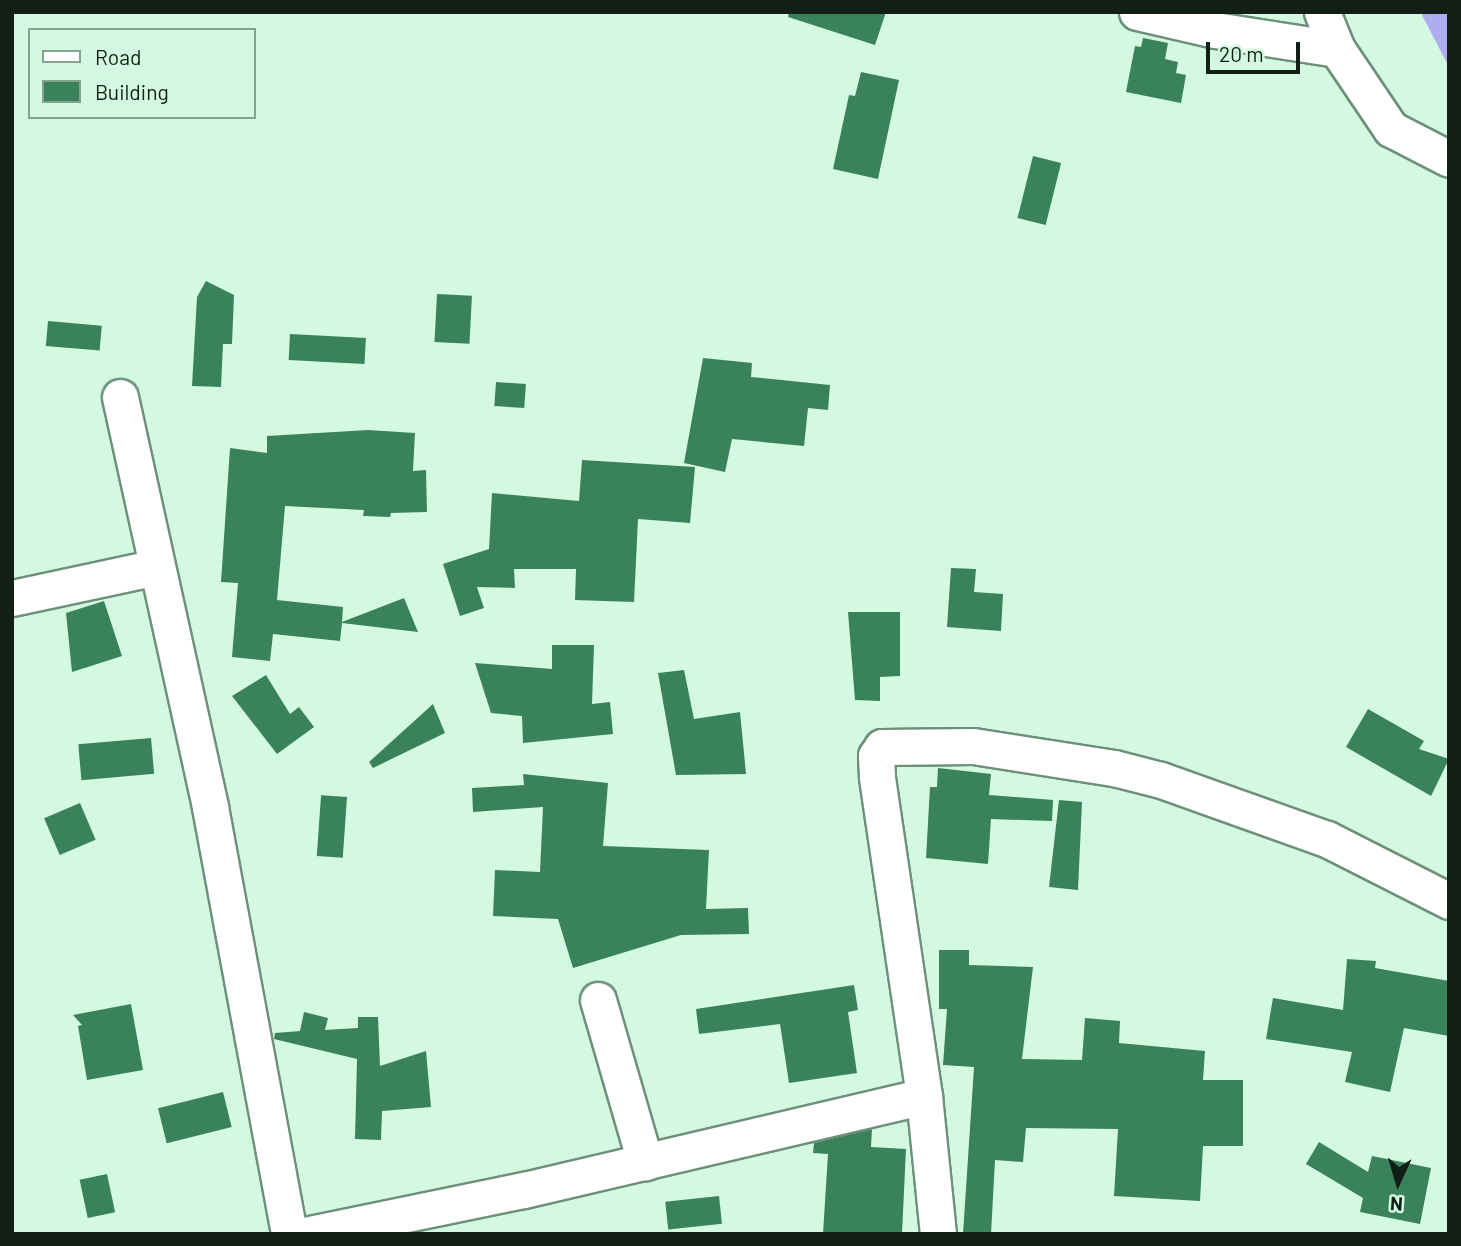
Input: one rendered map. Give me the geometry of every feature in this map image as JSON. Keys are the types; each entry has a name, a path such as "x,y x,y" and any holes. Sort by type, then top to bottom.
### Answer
{"street":[{"path":"1137,12 1215,30 1337,49"},
{"path":"1322,12 1337,49 1391,129 1449,159"},
{"path":"120,397 209,807 289,1234"},
{"path":"12,598 157,567"},
{"path":"938,1234 924,1096 877,776 876,756 882,747 973,746 1102,766 1161,780 1327,839 1449,901"},
{"path":"598,1000 645,1162"},
{"path":"309,1234 645,1162 924,1096"}],"shaded area":[{"path":"1421,12 1449,12 1449,67 1423,17"}],"building":[{"path":"789,12 886,12 875,45 788,17"},
{"path":"1143,38 1168,43 1165,59 1178,62 1176,73 1186,75 1181,103 1126,92 1135,46 1141,47"},
{"path":"861,72 899,80 878,179 833,169 849,95 855,96"},
{"path":"1033,156 1061,163 1046,225 1018,218"},
{"path":"206,281 234,295 232,344 223,344 221,387 192,386 197,297"},
{"path":"437,294 472,296 469,344 434,342"},
{"path":"48,321 102,326 100,351 46,346"},
{"path":"290,334 366,338 365,364 289,360"},
{"path":"703,358 752,363 751,377 830,385 828,410 808,408 804,446 732,439 725,472 684,463"},
{"path":"496,382 526,384 524,408 494,406"},
{"path":"368,430 415,433 413,471 426,470 427,512 391,513 390,517 363,516 364,510 285,506 277,600 343,607 342,622 404,598 418,632 342,623 340,641 273,634 270,661 232,657 238,583 221,582 230,448 267,453 267,436"},
{"path":"582,460 695,467 690,523 638,519 634,602 575,600 576,569 514,569 515,588 477,587 484,608 460,616 443,564 489,549 492,493 579,501"},
{"path":"951,568 976,569 974,592 1003,594 1001,631 947,627"},
{"path":"104,601 122,656 72,672 66,613"},
{"path":"848,612 900,612 900,676 880,677 880,701 855,700"},
{"path":"552,645 594,645 592,704 610,702 613,734 523,743 522,716 491,713 475,663 552,669"},
{"path":"684,670 694,719 740,712 746,774 676,775 658,673"},
{"path":"266,675 290,714 299,707 314,727 277,754 232,696"},
{"path":"433,704 445,733 373,768 369,762"},
{"path":"1368,709 1424,741 1419,749 1449,759 1431,796 1346,747"},
{"path":"151,738 154,774 81,780 78,744"},
{"path":"938,768 991,774 989,795 1053,800 1052,821 991,819 988,864 926,858 930,787 937,787"},
{"path":"523,774 608,783 603,846 709,850 706,909 748,908 749,934 681,935 573,968 558,919 493,916 495,870 540,872 543,807 473,812 472,788 524,785"},
{"path":"321,795 347,797 343,858 317,856"},
{"path":"1059,800 1082,802 1078,890 1049,887"},
{"path":"80,803 96,840 60,855 44,818"},
{"path":"939,950 969,950 969,965 1033,967 1022,1059 1082,1060 1085,1018 1120,1021 1119,1043 1205,1051 1203,1080 1243,1080 1243,1146 1203,1146 1200,1201 1114,1196 1118,1129 1026,1128 1023,1162 995,1160 991,1234 963,1234 974,1067 943,1065 947,1009 939,1009"},
{"path":"1347,959 1376,961 1375,968 1449,981 1449,1036 1404,1028 1390,1092 1345,1082 1352,1052 1266,1039 1273,998 1343,1010"},
{"path":"854,985 858,1010 848,1012 857,1073 789,1083 780,1024 699,1034 696,1009"},
{"path":"131,1004 143,1070 87,1080 78,1026 82,1025 73,1015"},
{"path":"304,1012 328,1018 325,1030 358,1028 358,1017 378,1017 380,1066 426,1051 431,1107 382,1111 381,1140 355,1139 357,1059 274,1039 275,1033 300,1031"},
{"path":"223,1092 232,1127 167,1143 158,1108"},
{"path":"872,1129 871,1147 906,1149 902,1234 823,1234 828,1154 813,1153 814,1143"},
{"path":"1319,1142 1368,1172 1372,1156 1431,1168 1420,1224 1360,1212 1363,1198 1306,1164"},
{"path":"107,1174 115,1212 88,1218 80,1180"},
{"path":"719,1196 722,1224 668,1229 665,1202"}]}
